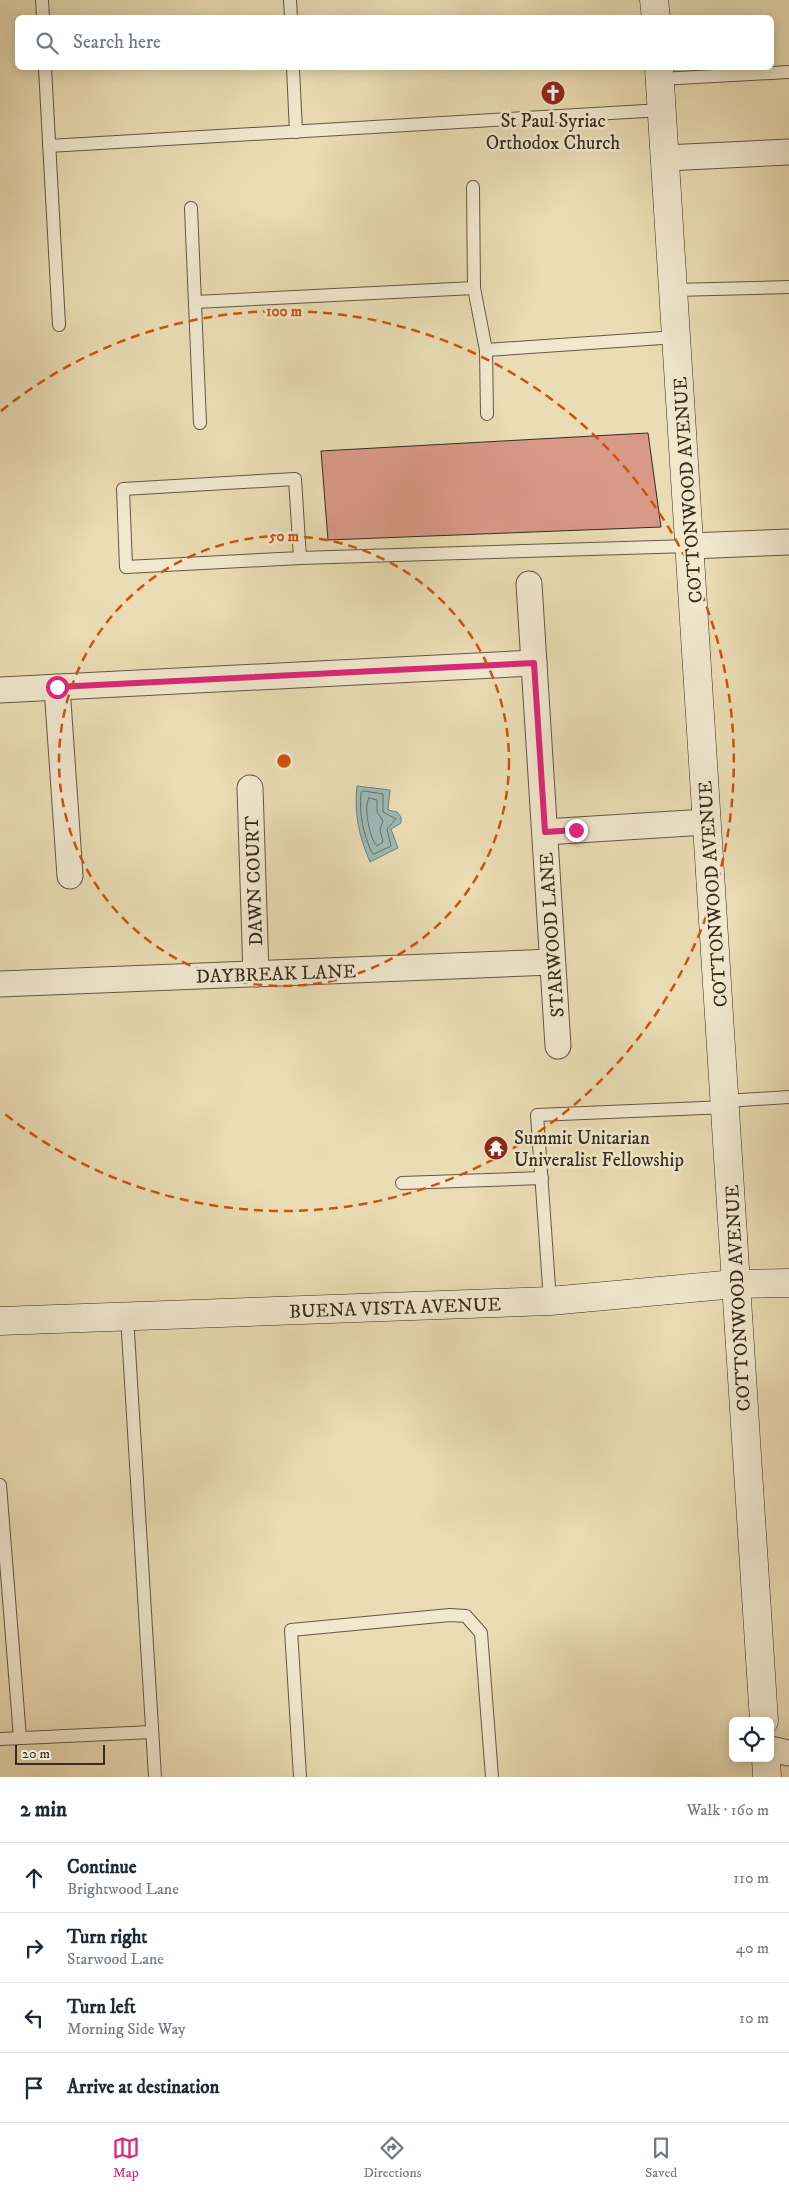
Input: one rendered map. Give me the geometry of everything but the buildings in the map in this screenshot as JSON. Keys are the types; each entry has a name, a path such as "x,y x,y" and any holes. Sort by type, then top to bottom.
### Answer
{"street":[{"path":"654,0 656,15"},
{"name":"COTTONWOOD AVENUE","path":"660,74 764,1717"},
{"path":"665,158 789,152"},
{"path":"690,546 789,542"},
{"name":"STARWOOD LANE","path":"529,584 558,1046"},
{"path":"0,690 534,663"},
{"path":"57,687 70,876"},
{"name":"DAWN COURT","path":"250,788 256,974"},
{"path":"545,832 706,822"},
{"name":"DAYBREAK LANE","path":"0,984 552,962"},
{"name":"BUENA VISTA AVENUE","path":"0,1321 550,1301 735,1284 789,1283"},
{"path":"774,1750 789,1753"},
{"path":"766,1762 767,1777"}],"lane":[{"path":"42,0 43,15"},
{"path":"290,0 291,15"},
{"path":"45,70 59,325"},
{"path":"293,70 296,132"},
{"path":"660,74 789,72"},
{"path":"49,146 662,110"},
{"path":"473,187 474,288 486,350 487,414"},
{"path":"191,208 200,422"},
{"path":"674,290 789,286"},
{"path":"195,302 474,288"},
{"path":"486,350 677,337"},
{"path":"300,558 295,479 123,489 126,567 300,558 690,546"},
{"path":"550,1301 537,1115 726,1104 789,1096"},
{"path":"402,1183 542,1178"},
{"path":"127,1316 155,1777"},
{"path":"0,1486 20,1738"},
{"path":"300,1777 291,1630 450,1615 466,1616 481,1633 492,1777"},
{"path":"0,1739 152,1732"}],"water":[{"path":"357,786 390,790 388,810 397,812 401,817 401,823 391,829 398,848 370,862 358,825 356,806"}],"place":[{"name":"St Paul Syriac Orthodox Church","path":"553,93"},
{"name":"Summit Unitarian Univeralist Fellowship","path":"496,1148"}],"route":[{"path":"57,687 534,663 545,832 576,830"}]}
